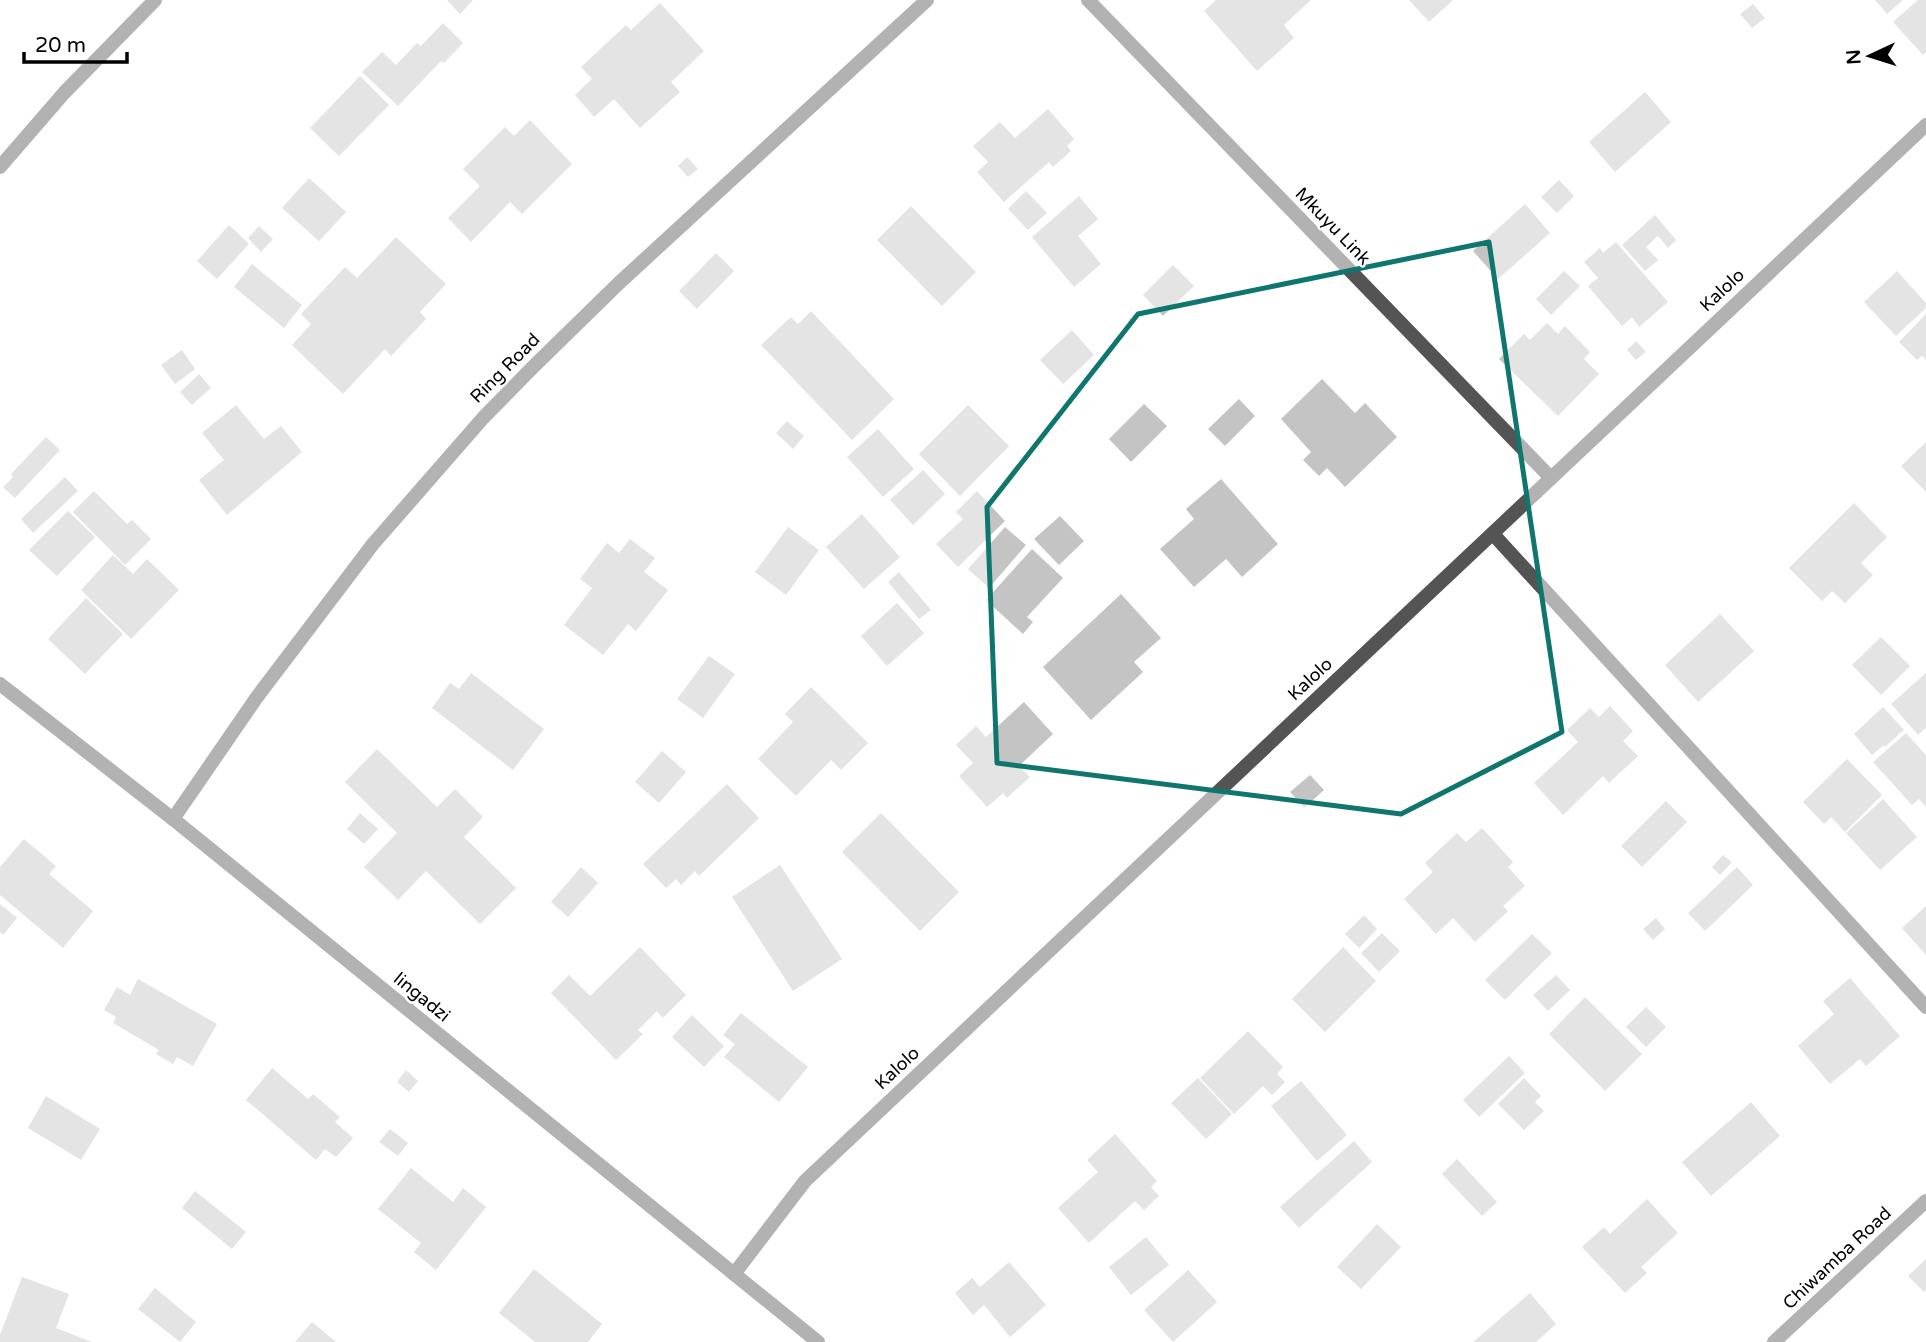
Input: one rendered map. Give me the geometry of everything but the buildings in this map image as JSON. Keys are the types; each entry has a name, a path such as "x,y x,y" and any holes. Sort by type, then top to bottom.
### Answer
{"street":[{"path":"0,167 64,93 155,0"},
{"name":"Ring Road","path":"173,819 257,697 373,544 484,418 620,283 927,0"},
{"name":"Mkuyu Link","path":"1088,0 1551,478"},
{"name":"Kalolo","path":"734,1274 805,1181 1926,125"},
{"path":"1493,534 1926,1007"},
{"name":"lingadzi","path":"0,684 173,819 818,1342"},
{"name":"Chiwamba Road","path":"1774,1342 1926,1201"}],"highlighted area":[{"path":"1489,242 1562,732 1401,814 997,763 987,507 1138,314"}]}
